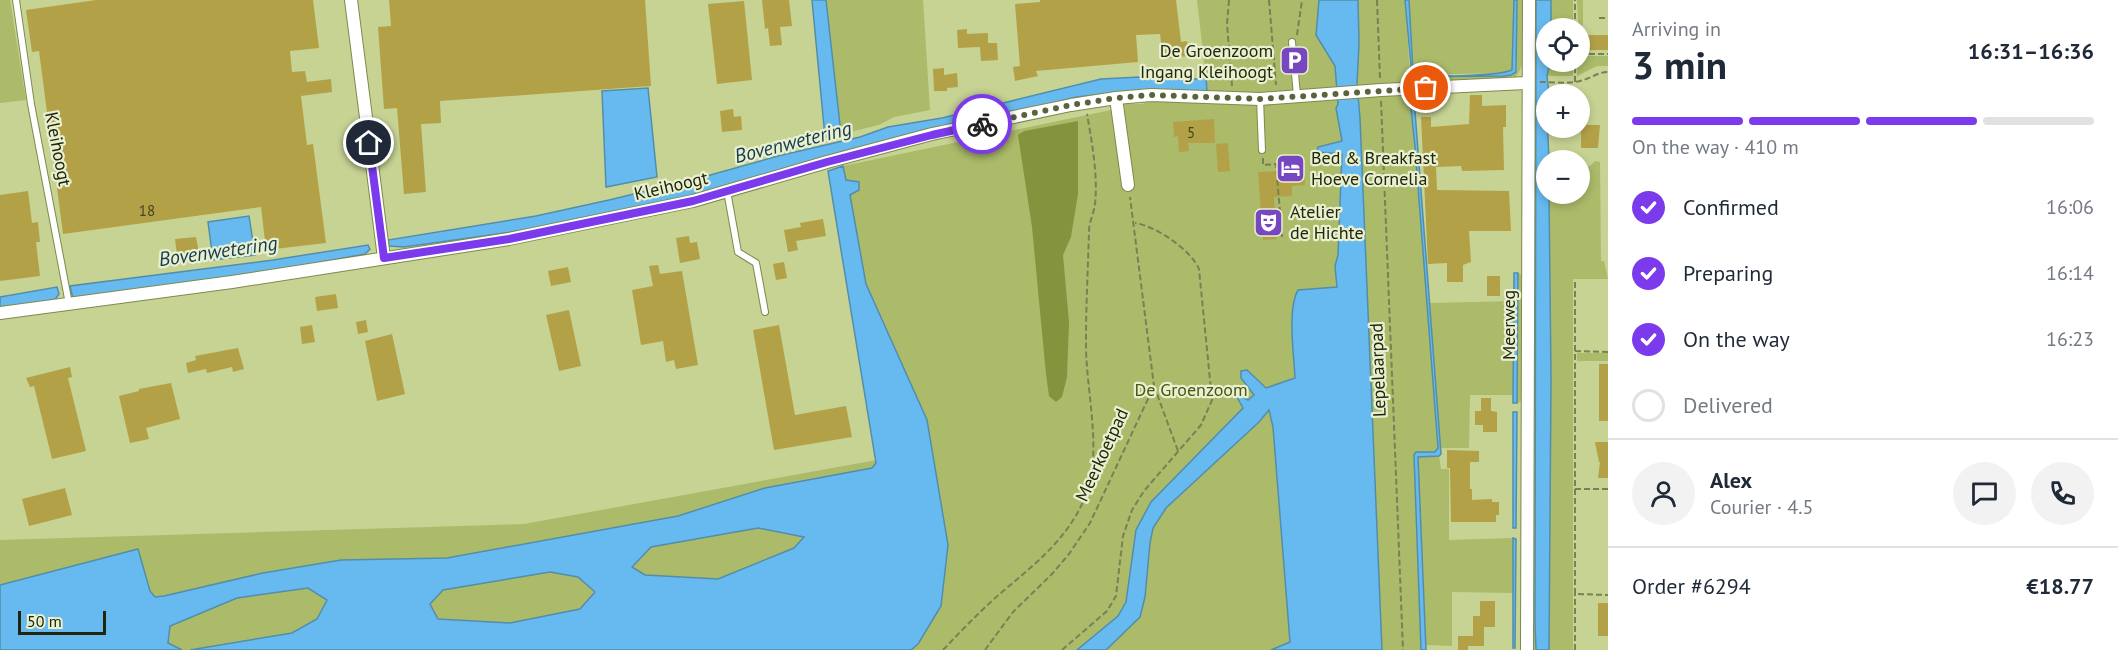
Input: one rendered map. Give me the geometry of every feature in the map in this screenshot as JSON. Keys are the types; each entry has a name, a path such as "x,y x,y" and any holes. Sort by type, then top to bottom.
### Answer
{"street":[{"path":"351,0 384,258"},
{"name":"Meerweg","path":"1527,650 1531,83 1529,0"},
{"name":"Kleihoogt","path":"0,313 232,282 509,239 693,201 827,162 932,135 1116,98 1151,95 1260,99 1375,90 1531,83"},
{"path":"1116,98 1128,185"}],"lane":[{"name":"Kleihoogt","path":"16,0 32,104 69,304"},
{"path":"1292,42 1297,95"},
{"path":"1260,99 1262,150"},
{"path":"728,191 738,252 756,263 765,312"}],"path":[{"path":"1229,0 1227,24 1233,98"},
{"path":"1269,0 1277,97"},
{"path":"1292,42 1296,39 1302,0"},
{"name":"Lepelaarpad","path":"1377,0 1375,90 1403,650"},
{"path":"1575,0 1575,18"},
{"path":"1599,18 1608,18"},
{"path":"1590,54 1608,54"},
{"path":"1575,72 1575,82"},
{"path":"1531,83 1583,81 1594,75 1608,72"},
{"path":"943,650 984,608 1024,575 1060,539 1083,503 1093,473 1094,446 1085,370 1089,232 1095,204 1093,148 1085,103"},
{"path":"1262,150 1263,165 1276,164 1282,237"},
{"path":"1128,185 1154,386 1178,451"},
{"path":"1062,650 1107,612 1112,604 1118,583 1124,536 1132,510 1137,500 1201,425 1212,400 1199,269 1192,256 1182,248 1148,226 1134,223"},
{"path":"1575,282 1575,650"},
{"path":"1575,351 1608,352"},
{"name":"Meerkoetpad","path":"985,650 1013,612 1069,554 1090,523 1154,386"},
{"path":"1575,489 1608,489"},
{"path":"1575,594 1608,594"}],"green space":[{"path":"0,0 10,0 26,100 0,103"},
{"path":"826,0 923,0 930,110 894,117 879,125 841,134"},
{"name":"De Groenzoom","path":"1197,0 1405,0 1410,75 1413,78 1513,74 1517,69 1517,0 1525,0 1524,55 1518,74 1512,80 1414,92 1414,98 1410,99 1438,448 1435,452 1416,455 1424,650 0,650 0,540 524,524 932,450 927,420 866,284 843,166 1111,110 1112,116 1125,111 1124,104 1142,104 1206,78"},
{"path":"1409,0 1514,0 1512,70 1498,73 1418,75 1413,71"},
{"path":"1551,0 1573,0 1573,18 1551,18"},
{"path":"1577,0 1583,0 1583,18 1578,18"},
{"path":"1590,56 1608,56 1608,66 1597,66 1590,70"},
{"path":"1548,72 1573,72 1573,76 1547,76"},
{"path":"1536,104 1536,650 1531,650 1533,105"},
{"path":"1078,121 1078,194 1071,237 1063,255 1069,322 1067,377 1062,397 1056,402 1049,396 1032,227 1018,135 1024,131"},
{"path":"1595,161 1600,162 1601,261 1604,261 1608,279 1573,279 1573,650 1549,650 1551,379 1549,204 1590,204 1590,166"},
{"path":"1518,273 1524,276 1523,399 1517,404"},
{"path":"1514,301 1513,395 1470,395 1469,448 1440,448 1430,303"},
{"path":"1577,353 1608,353 1608,361 1577,361"},
{"path":"1439,456 1441,469 1449,469 1449,540 1513,538 1513,593 1452,592 1452,646 1426,645 1418,457"}],"water":[{"path":"812,0 826,0 841,134 825,137"},
{"path":"1319,0 1358,0 1357,84 1382,650 1271,650 1290,642 1273,427 1269,410 1259,422 1166,508 1153,528 1145,597 1140,617 1106,650 1077,650 1118,616 1126,602 1136,530 1151,502 1243,408 1237,397 1241,396 1248,400 1254,395 1241,378 1241,371 1247,370 1266,388 1295,378 1292,320 1298,290 1337,287 1335,266 1338,255 1342,154 1317,152 1318,147 1342,141 1336,108 1338,104 1335,66 1316,35"},
{"path":"1405,0 1409,0 1413,71 1418,75 1440,76 1482,75 1512,70 1514,0 1517,0 1516,72 1503,76 1412,77"},
{"path":"1536,0 1551,0 1551,18 1536,18 1536,72 1548,72 1548,84 1536,84 1536,138 1548,138 1549,150 1536,150 1536,204 1549,204 1551,379 1549,650 1536,650 1535,624"},
{"path":"1140,77 1197,79 1206,77 1207,92 1131,91 1077,97 882,144 660,205 547,227 404,247 389,246 388,240 536,216 609,200 860,137 888,127 942,118 1101,79"},
{"path":"648,88 657,177 606,187 602,91"},
{"path":"1414,98 1441,454 1418,457 1426,650 1421,650 1414,455 1416,452 1435,452 1438,448 1410,99"},
{"path":"843,166 846,180 859,182 859,190 850,195 866,284 927,420 948,545 941,606 918,644 911,650 190,650 292,633 317,619 327,600 308,588 237,598 170,626 168,643 182,650 0,650 0,585 138,549 150,591 155,597 263,573 341,560 447,558 678,516 765,488 872,468 876,463 828,171","holes":["758,528 804,537 794,548 718,579 645,575 632,567 651,547","550,572 578,577 595,592 580,609 510,623 438,619 430,604 443,590"]},
{"name":"Bovenwetering","path":"249,216 255,255 213,260 208,222"},
{"path":"368,245 370,249 365,254 278,270 73,299 70,286 273,260"},
{"path":"1514,273 1518,273 1517,403 1513,403"},
{"path":"57,287 59,294 54,301 0,307 0,297"},
{"path":"1513,412 1517,412 1516,528 1513,528"},
{"path":"1513,538 1516,539 1515,648 1513,648"}],"building":[{"path":"96,0 313,0 319,48 290,51 292,72 305,71 307,82 331,79 332,92 301,96 307,145 313,144 326,243 266,250 261,207 63,234 39,51 32,52 26,10"},
{"path":"389,0 645,0 651,86 440,101 441,123 421,124 426,192 404,194 397,108 384,109 378,27 391,26"},
{"path":"762,0 789,0 792,26 780,27 782,45 770,46 768,28 765,29"},
{"path":"1040,0 1176,0 1181,42 1187,41 1189,56 1163,59 1160,34 1136,35 1138,62 1036,71 1038,76 1015,81 1013,67 1020,66 1015,4 1040,2"},
{"path":"744,1 752,80 717,84 708,4"},
{"path":"967,29 967,34 988,33 988,43 997,43 998,60 981,61 980,47 958,48 957,30"},
{"path":"1590,35 1608,35 1608,50 1590,50"},
{"path":"944,68 944,75 957,73 958,87 947,88 947,91 934,91 933,69"},
{"path":"1470,95 1482,95 1482,106 1506,105 1506,127 1503,127 1504,170 1462,171 1461,166 1436,167 1437,190 1509,191 1511,231 1469,231 1471,262 1463,265 1463,282 1447,282 1447,263 1428,264 1421,117 1431,117 1431,127 1469,124"},
{"path":"733,109 734,117 741,116 742,130 722,132 720,111"},
{"path":"1214,119 1215,143 1188,143 1189,151 1179,152 1178,136 1174,137 1173,122"},
{"path":"1590,125 1600,125 1598,148 1581,148 1581,138 1590,138"},
{"path":"1228,143 1230,171 1218,172 1216,144"},
{"path":"1298,164 1298,166 1304,165 1305,185 1292,186 1292,196 1274,197 1277,239 1263,240 1258,172 1282,171 1281,165"},
{"path":"28,191 32,223 38,222 40,242 36,242 40,276 0,281 0,195"},
{"path":"823,219 826,236 796,241 798,250 788,252 784,230 801,227 800,223"},
{"path":"689,236 690,243 697,242 700,259 680,263 676,238"},
{"path":"196,237 199,252 177,255 175,239"},
{"path":"784,262 787,278 776,280 773,264"},
{"path":"658,265 660,274 682,271 698,365 676,369 674,360 666,362 663,341 641,345 632,290 653,286 649,266"},
{"path":"568,267 571,282 551,286 548,271"},
{"path":"1487,276 1500,276 1500,296 1487,296"},
{"path":"336,294 338,308 317,311 315,297"},
{"path":"569,310 581,366 559,371 546,315"},
{"path":"366,320 368,332 358,334 356,322"},
{"path":"312,325 315,342 302,344 300,327"},
{"path":"779,325 795,415 846,406 852,437 774,450 753,330"},
{"path":"392,334 405,394 377,401 365,341"},
{"path":"238,348 244,369 233,372 232,367 207,373 206,369 188,373 186,363 196,360 195,356"},
{"path":"1599,364 1608,364 1608,421 1599,421"},
{"path":"70,367 72,377 68,378 86,451 52,459 34,386 30,387 26,378"},
{"path":"171,383 180,419 146,428 149,439 130,443 119,396 139,391 139,389"},
{"path":"1481,398 1491,398 1491,411 1497,412 1497,432 1483,432 1483,425 1475,425 1475,411 1481,411"},
{"path":"1595,442 1608,442 1608,478 1598,478 1600,462"},
{"path":"1447,450 1479,451 1479,462 1470,462 1472,500 1492,499 1492,502 1499,502 1499,515 1496,515 1496,522 1451,522 1450,468 1447,468"},
{"path":"65,488 72,515 29,526 22,499"},
{"path":"1480,601 1495,601 1495,627 1484,627 1484,646 1468,646 1468,650 1458,650 1458,636 1473,636 1473,616 1480,616"},
{"path":"1598,603 1608,603 1608,636 1598,636"}],"way so far":[{"path":"982,124 1071,105 1151,95 1260,99 1426,88"}],"place":[{"name":"De Groenzoom Ingang Kleihoogt","path":"1294,61"},
{"name":"Bed & Breakfast Hoeve Cornelia","path":"1290,168"},
{"name":"Atelier de Hichte","path":"1269,222"}],"route":[{"path":"369,143 384,258 509,239 693,201 827,162 982,124"}]}
